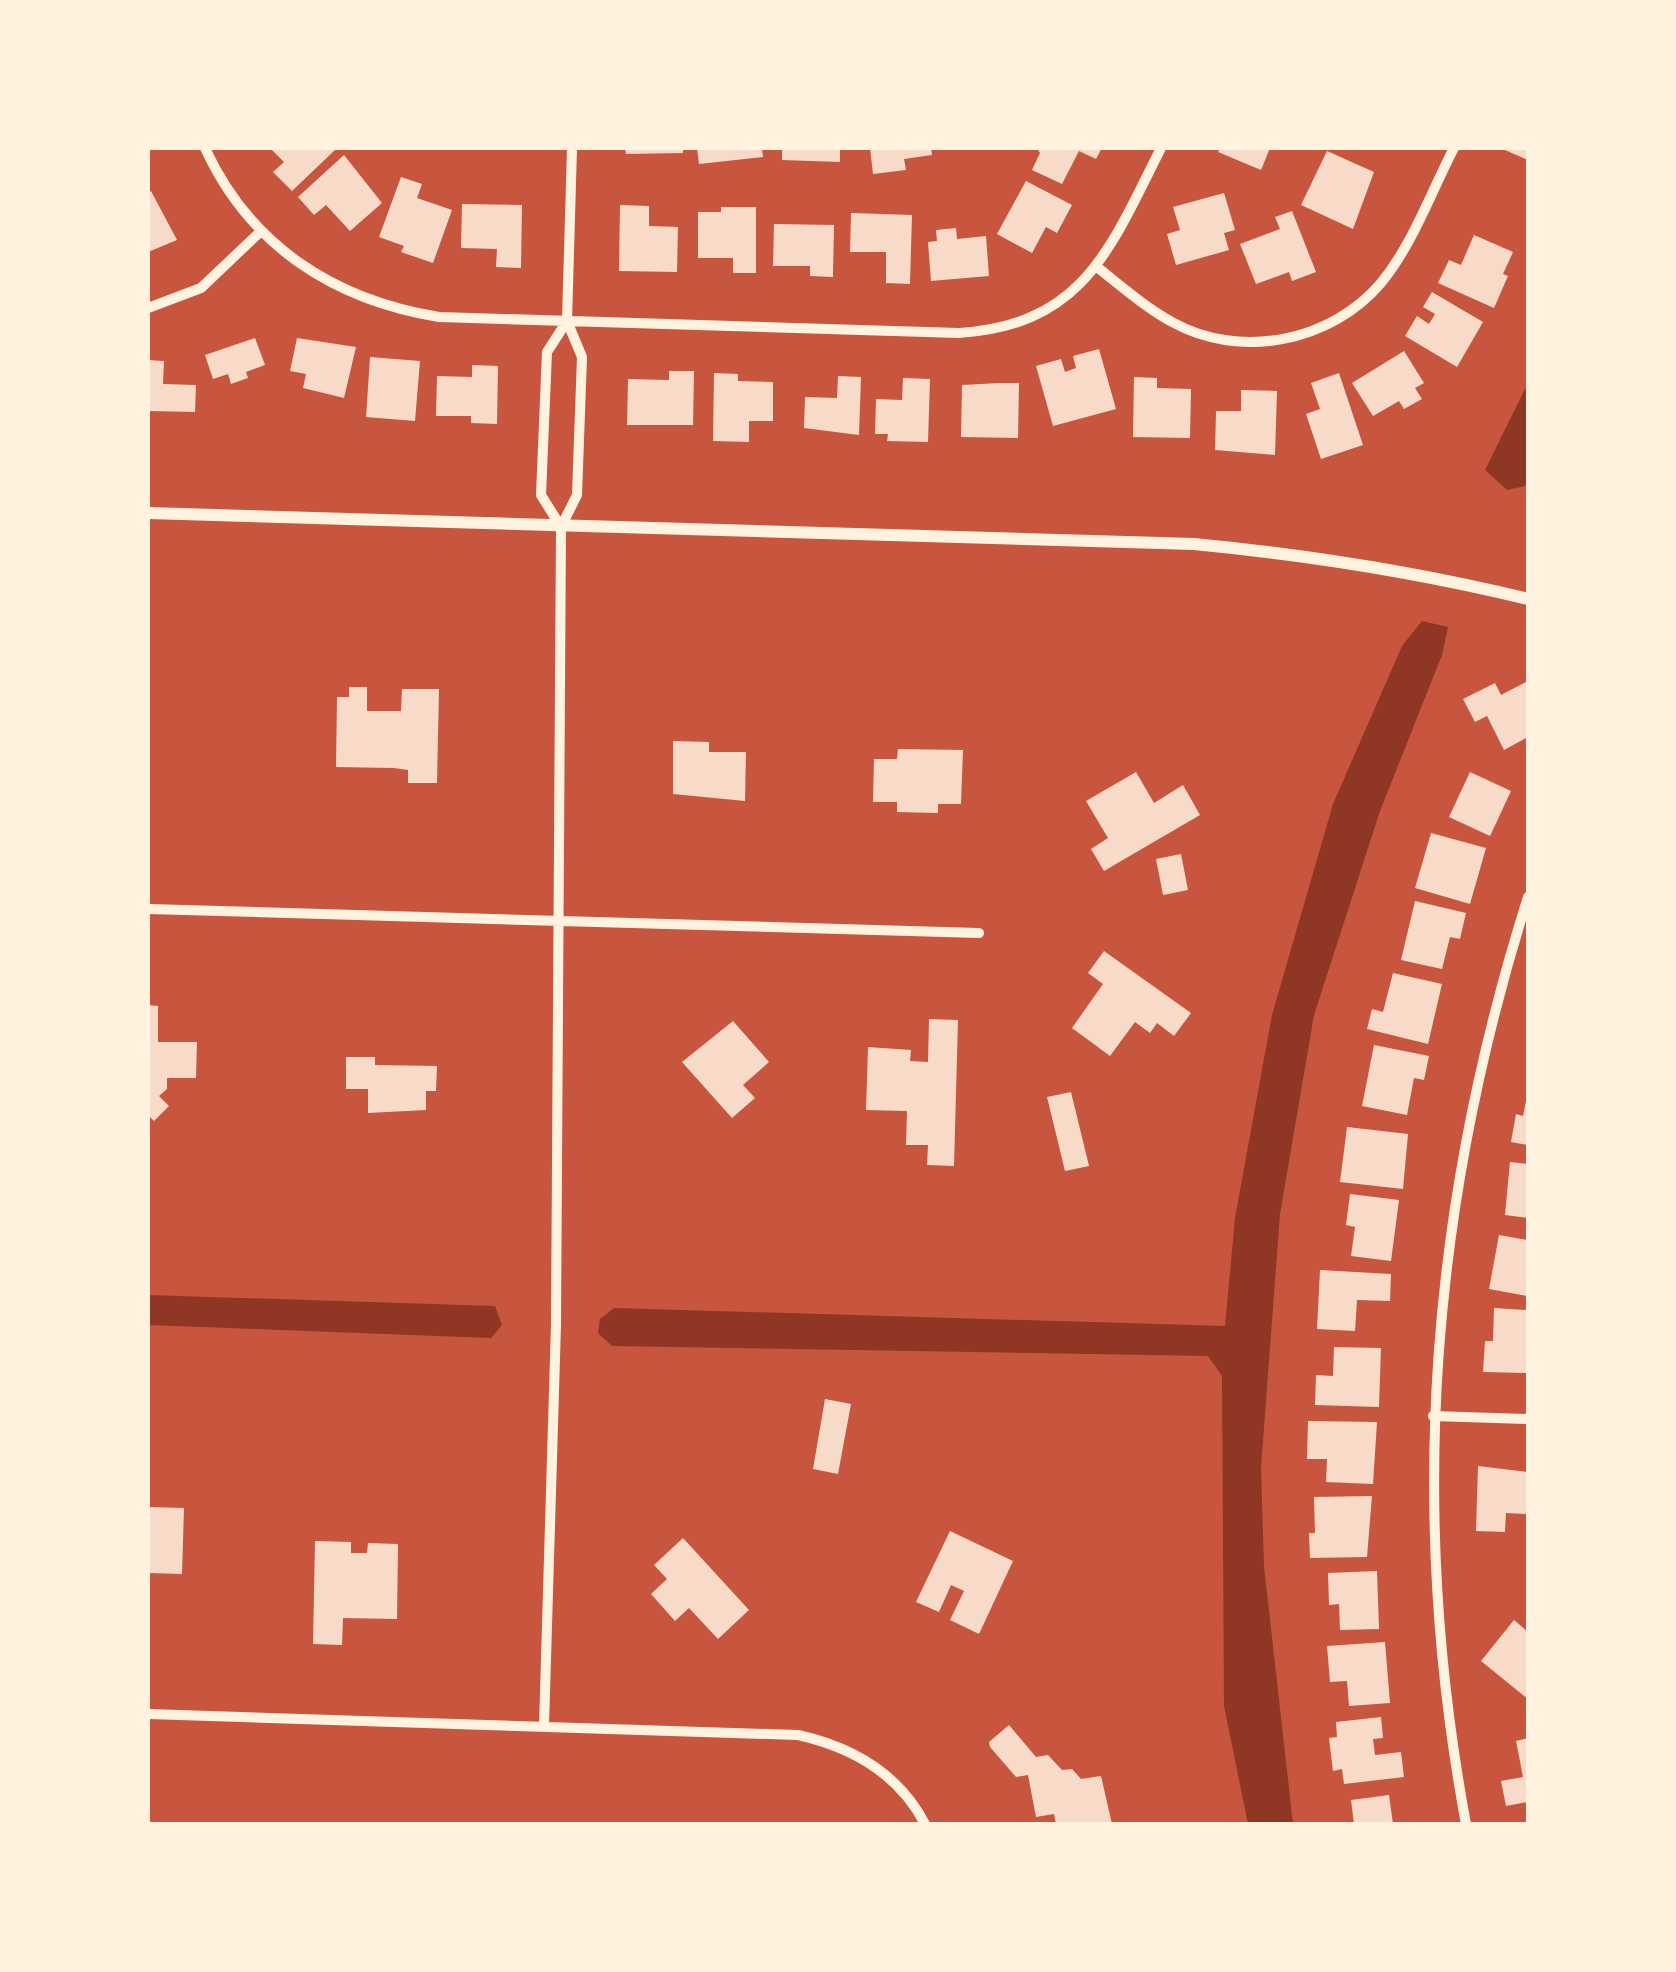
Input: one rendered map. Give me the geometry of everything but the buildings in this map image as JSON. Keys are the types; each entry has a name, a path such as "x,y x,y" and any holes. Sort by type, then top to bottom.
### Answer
{"street":[{"path":"205,148 235,201 260,232 318,277 385,306 439,317 987,331 1041,314 1076,290 1097,268 1160,148"},
{"path":"544,1726 556,1324 561,527 577,495 582,357 567,321 572,148"},
{"path":"1097,268 1173,323 1199,334 1255,343 1311,332 1336,320 1380,284 1397,261 1454,148"},
{"path":"148,308 201,288 260,232"},
{"path":"561,527 542,494 547,352 567,321"},
{"path":"148,513 1194,544 1327,557 1428,574 1528,599"},
{"path":"1466,1824 1441,1654 1432,1510 1440,1304 1468,1120 1501,984 1528,896"},
{"path":"148,909 979,934"},
{"path":"1433,1416 1528,1420"},
{"path":"148,1714 780,1733 825,1741 876,1766 906,1796 925,1824"}],"shaded area":[{"path":"1528,383 1528,479 1525,486 1507,490 1485,470"},
{"path":"1422,621 1448,627 1442,655 1380,811 1314,1015 1280,1214 1261,1468 1264,1566 1293,1824 1248,1824 1224,1706 1222,1376 1208,1356 612,1346 598,1333 600,1319 614,1308 1225,1326 1235,1218 1272,1015 1333,804 1402,646"},
{"path":"148,1295 495,1306 502,1325 491,1338 148,1325"}]}
